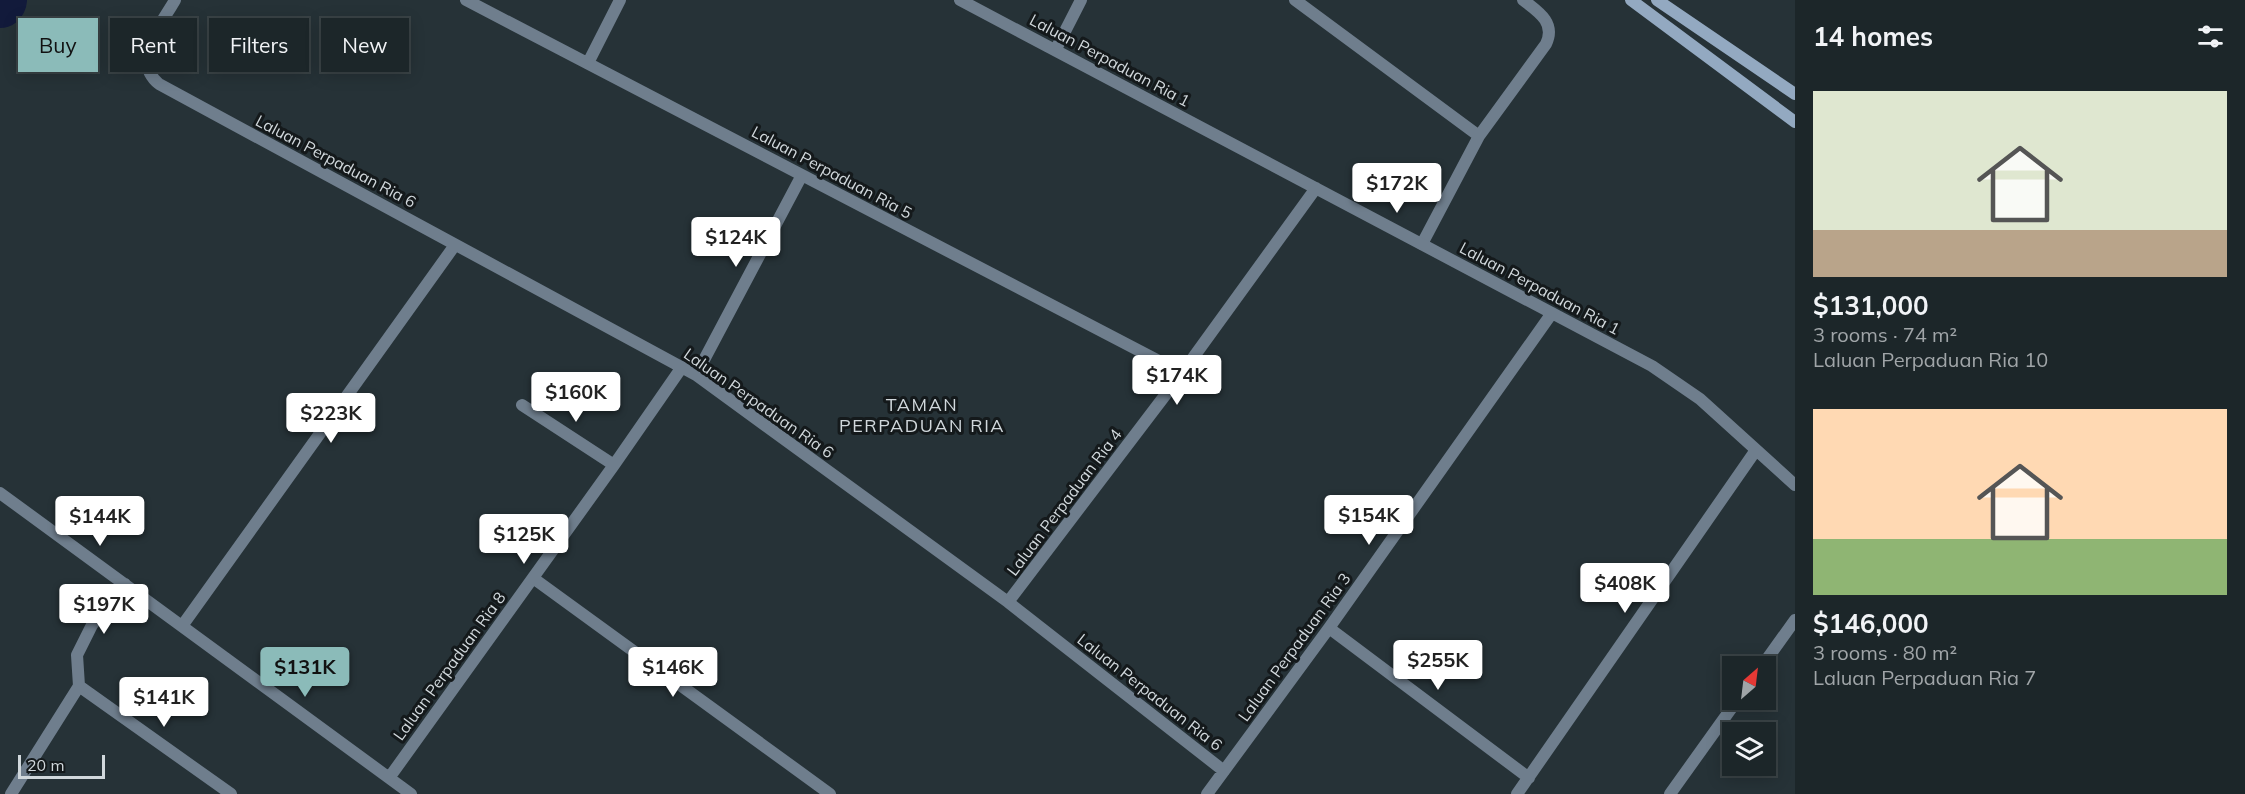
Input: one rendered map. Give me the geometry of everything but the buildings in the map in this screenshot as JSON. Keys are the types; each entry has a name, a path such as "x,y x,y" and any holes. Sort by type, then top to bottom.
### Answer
{"street":[{"name":"Laluan Perpaduan Ria 6","path":"175,0 145,58 146,69 151,77 171,91 696,375 1008,602 1224,771"},
{"name":"Laluan Perpaduan Ria 5","path":"466,0 1182,374"},
{"path":"588,63 620,0"},
{"name":"Laluan Perpaduan Ria 1","path":"960,0 1652,366 1700,399 1795,486"},
{"path":"1056,49 1081,0"},
{"path":"1295,0 1479,136"},
{"path":"1422,244 1479,136 1550,37 1547,20 1522,0"},
{"path":"1631,0 1795,122"},
{"path":"1657,0 1795,94"},
{"path":"1743,60 1795,90"},
{"path":"696,375 802,175"},
{"name":"Laluan Perpaduan Ria 4","path":"1008,602 1182,374 1316,188"},
{"path":"182,626 455,244"},
{"name":"Laluan Perpaduan Ria 3","path":"1207,794 1329,628 1552,313"},
{"name":"Laluan Perpaduan Ria 8","path":"389,778 682,367"},
{"path":"522,405 614,465"},
{"path":"1517,794 1756,450"},
{"path":"0,493 411,794"},
{"path":"533,578 830,794"},
{"path":"11,794 80,686 77,656 92,625 125,584"},
{"path":"1769,656 1795,620"},
{"path":"1329,628 1529,778"},
{"path":"80,686 231,794"},
{"path":"1670,794 1730,710"}],"district":[{"name":"TAMAN PERPADUAN RIA","path":"922,415"}]}
